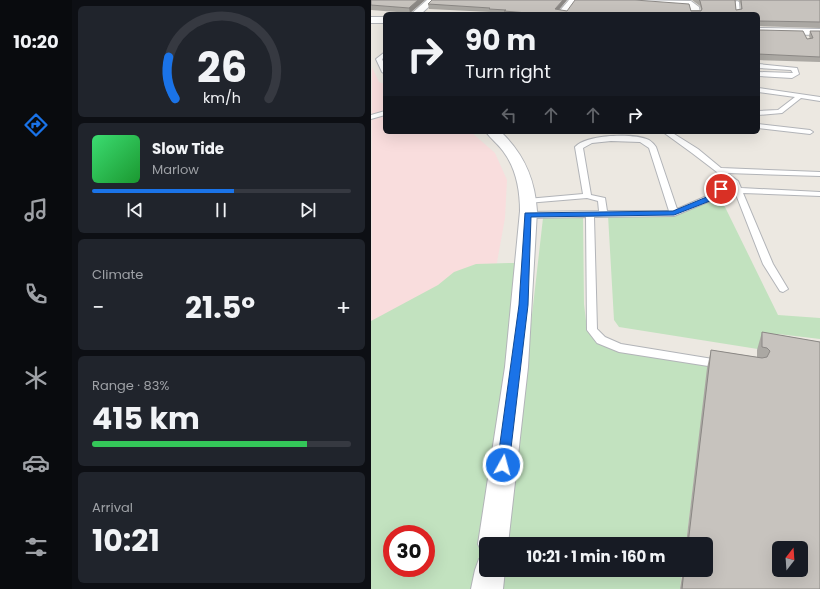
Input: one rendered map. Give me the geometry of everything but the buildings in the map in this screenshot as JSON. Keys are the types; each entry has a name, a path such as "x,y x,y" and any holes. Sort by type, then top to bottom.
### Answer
{"street":[{"path":"418,12 432,0"},
{"path":"564,12 574,0"},
{"path":"627,0 691,4 695,6 695,12"},
{"path":"371,20 383,20"},
{"path":"760,30 804,34 820,32"},
{"path":"494,537 523,305 528,208 526,183 520,163 508,146 495,134"},
{"path":"487,589 488,577"}],"lane":[{"path":"737,2 738,12"},
{"path":"383,56 379,59 383,68"},
{"path":"760,66 791,68 795,69 796,74 792,76 760,74"},
{"path":"760,90 820,99"},
{"path":"760,113 780,112 800,96"},
{"path":"371,117 383,114"},
{"path":"760,126 810,132"},
{"path":"669,134 721,170 737,186 768,264 783,289"},
{"path":"587,196 579,146 581,143 587,140 638,139 647,142 652,147 674,213"},
{"path":"721,170 820,174"},
{"path":"528,208 590,215 674,213 712,197 721,189 737,186 820,194"},
{"path":"528,208 587,196 603,200 603,214"},
{"path":"590,215 592,330 601,340 619,348 734,366"}],"shaded area":[{"path":"372,67 379,82 383,83 383,134 473,134 495,153 507,180 505,218 438,589 371,589"}],"green space":[{"path":"718,198 725,207 778,315 820,318 820,339 778,334 776,352 619,327 614,320 608,215 675,214"},
{"path":"543,218 583,218 584,304 587,328 597,341 708,366 687,537 507,537"},
{"path":"520,263 485,537 479,537 480,577 478,589 371,589 371,321 438,285 454,272 476,264"},
{"path":"502,577 681,577 680,589 501,589"}],"route":[{"path":"503,465 523,305 528,215 674,213 712,197 721,189"}]}
